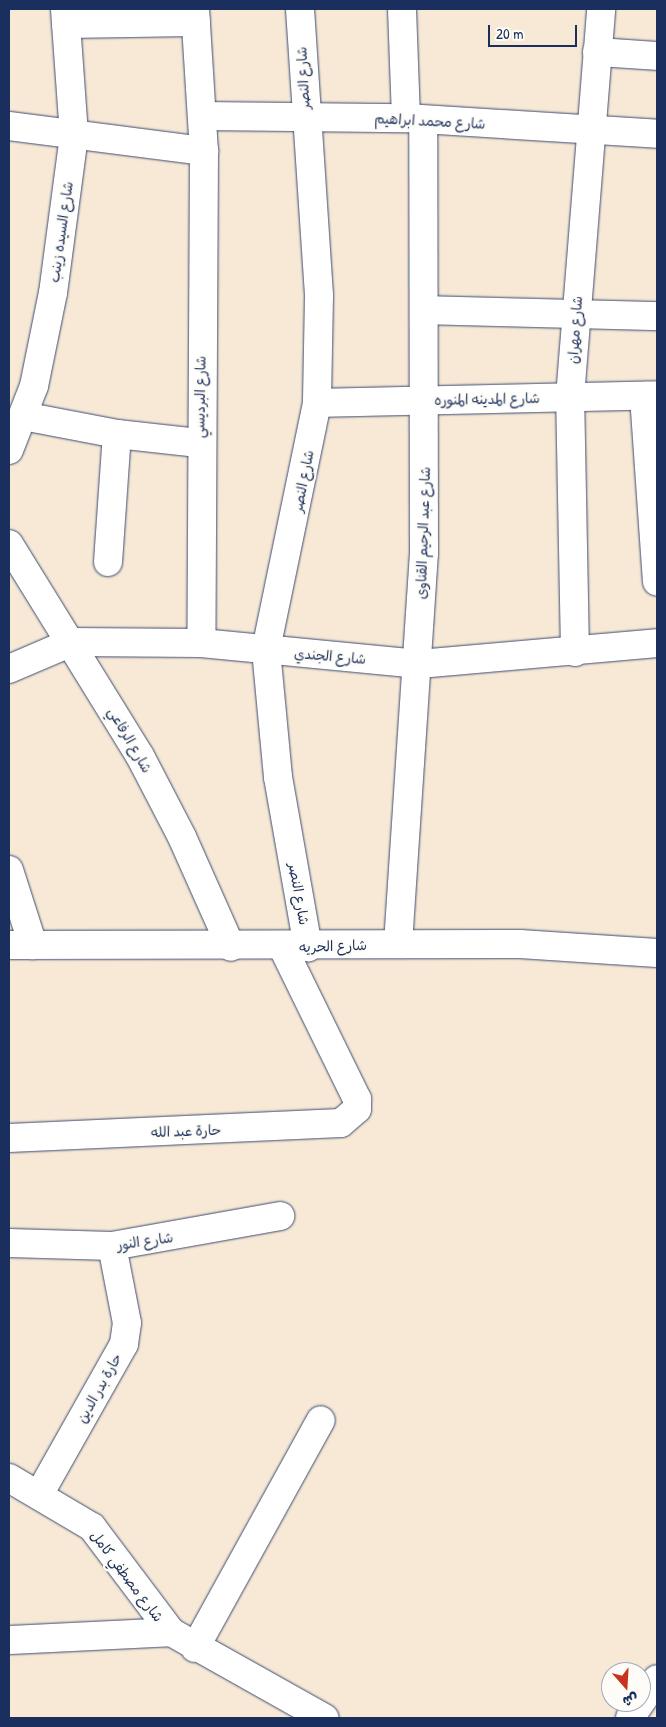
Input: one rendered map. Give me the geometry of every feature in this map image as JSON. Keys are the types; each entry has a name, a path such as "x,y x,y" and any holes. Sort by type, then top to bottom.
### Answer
{"street":[{"name":"شارع النصر","path":"300,9 305,117 319,296 317,403 266,650 296,948 357,1099 357,1109"},
{"name":"شارع عبد الرحيم القناوى","path":"398,944 419,664 426,401 425,310 414,119 402,9"},
{"name":"شارع مهران","path":"575,652 570,397 601,9"},
{"path":"65,16 196,16"},
{"name":"شارع السيده زينب","path":"9,450 23,416 53,292 74,135 65,16"},
{"name":"شارع البرديسي","path":"196,16 204,151 199,443 201,643"},
{"path":"597,52 657,56"},
{"name":"شارع محمد ابراهيم","path":"202,116 414,119 657,134"},
{"path":"9,126 204,151"},
{"path":"425,310 657,316"},
{"path":"651,396 657,582"},
{"name":"شارع المدينه المنوره","path":"317,403 651,396"},
{"path":"23,416 117,434 199,443"},
{"path":"108,562 117,434"},
{"name":"شارع الرفاعي","path":"9,544 72,642 182,837 230,947"},
{"name":"شارع الجندي","path":"9,669 72,642 201,643 419,664 575,652 657,643"},
{"path":"9,870 21,945"},
{"name":"شارع الحريه","path":"21,945 296,948 398,944 520,944 657,953"},
{"name":"حارة عبد الله","path":"9,1138 332,1125 357,1109"},
{"name":"شارع النور","path":"9,1243 112,1246 280,1216"},
{"name":"حارة بدر الدين","path":"40,1493 124,1344 127,1323 112,1246"},
{"path":"195,1648 321,1420"},
{"name":"شارع مصطفي كامل","path":"9,1478 40,1493 92,1527 171,1632 195,1648 324,1718"},
{"path":"9,1640 171,1632"},
{"path":"630,1718 657,1678"}]}
